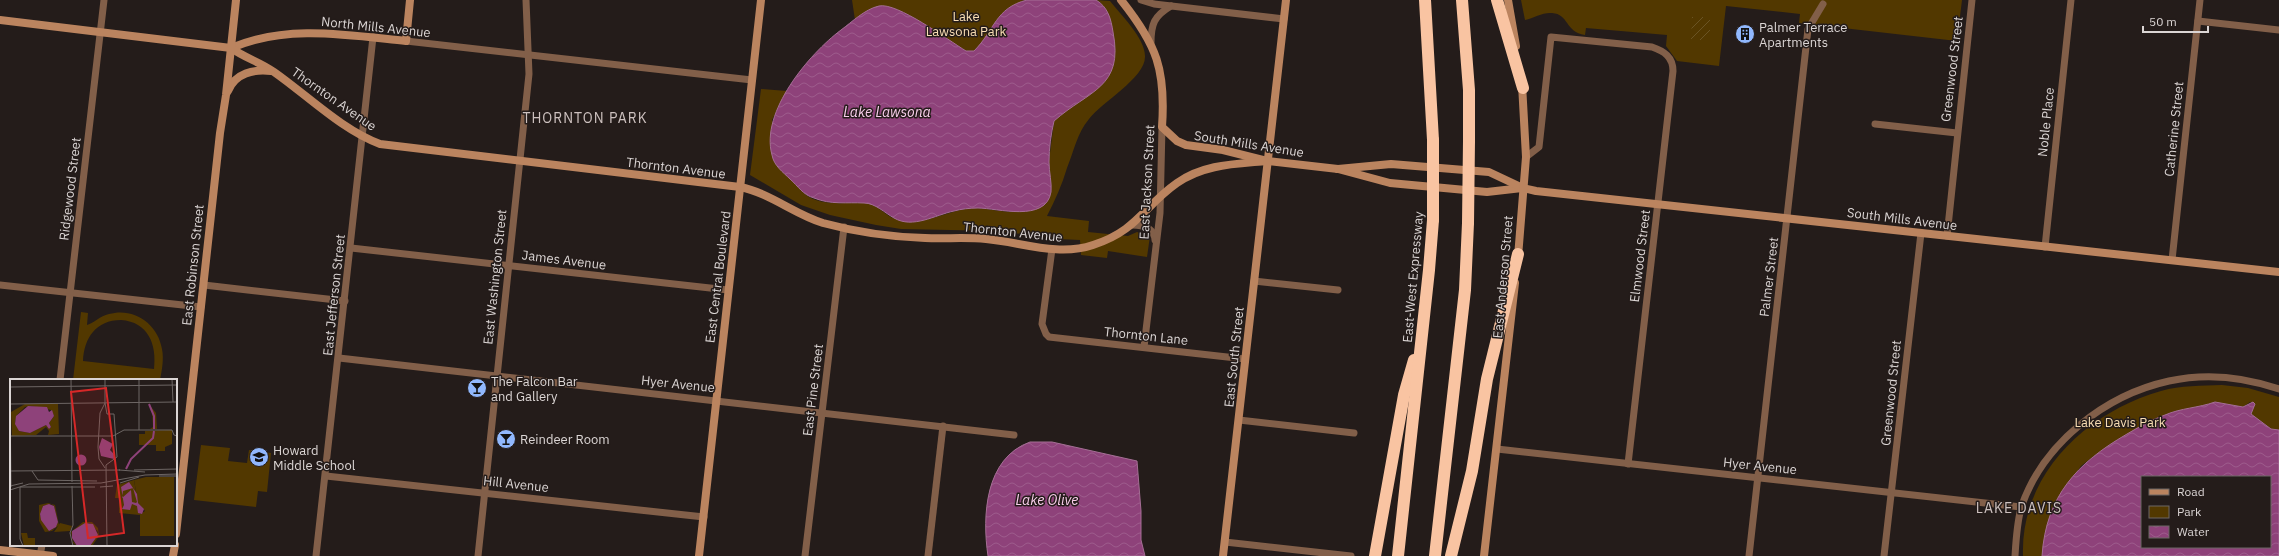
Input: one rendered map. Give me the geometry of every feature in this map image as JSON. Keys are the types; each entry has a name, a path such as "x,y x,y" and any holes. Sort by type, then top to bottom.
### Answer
{"highway":[{"name":"East-West Expressway","path":"1398,556 1424,324 1433,220 1433,140 1425,0"},
{"path":"1435,556 1463,305 1468,222 1469,90 1462,0"},
{"path":"1497,0 1523,88"},
{"path":"1451,556 1472,471 1487,379 1518,254"},
{"path":"1375,556 1404,395 1424,324"}],"street":[{"name":"Ridgewood Street","path":"60,379 104,0"},
{"name":"East Robinson Street","path":"177,525 236,0"},
{"path":"406,41 410,0"},
{"name":"East Washington Street","path":"478,556 529,74 526,0"},
{"name":"East Central Boulevard","path":"699,556 761,0"},
{"name":"East Jackson Street","path":"1121,0 1152,43"},
{"path":"1141,0 1171,6 1284,19 1286,0"},
{"name":"East Anderson Street","path":"1484,556 1518,254 1526,156 1523,88 1508,0"},
{"name":"Greenwood Street","path":"1947,236 1972,0"},
{"name":"Noble Place","path":"2045,247 2071,0"},
{"name":"Catherine Street","path":"2172,260 2200,0"},
{"name":"Palmer Street","path":"1749,556 1808,29 1823,4"},
{"name":"East Jackson Street","path":"1144,347 1160,198 1164,99 1162,77 1152,43 1151,27 1159,14 1171,6"},
{"name":"East South Street","path":"1223,556 1284,19"},
{"name":"North Mills Avenue","path":"0,20 231,48 248,41 307,33 334,33 752,80"},
{"path":"2198,21 2279,30"},
{"name":"East Jefferson Street","path":"316,556 339,358 373,37"},
{"name":"Elmwood Street","path":"1526,156 1539,147 1551,37 1652,47 1666,53 1673,65 1673,71 1628,464"},
{"name":"Thornton Avenue","path":"231,48 244,57 273,71 362,137 390,146 740,187 758,192 808,218 844,227 903,236 1003,240 1052,249 1071,249 1092,246 1120,234 1132,225 1176,183 1204,169 1268,161"},
{"path":"226,95 230,85 244,74 253,70 273,71"},
{"path":"1875,124 1957,133"},
{"name":"South Mills Avenue","path":"1162,128 1177,141 1186,145 1224,150 1268,161 1338,168 1391,164 1489,172 1523,188"},
{"name":"South Mills Avenue","path":"1338,168 1390,183 1487,192 1523,188 2279,272"},
{"path":"1132,225 1142,225 1152,231 1155,249"},
{"name":"East Pine Street","path":"805,556 844,227"},
{"name":"Greenwood Street","path":"1884,556 1921,233"},
{"name":"James Avenue","path":"351,248 728,290"},
{"name":"Thornton Lane","path":"1052,249 1042,324 1046,334 1054,339 1144,347 1246,359"},
{"path":"1254,281 1338,290"},
{"path":"0,285 201,307"},
{"path":"204,285 345,301"},
{"name":"Hyer Avenue","path":"339,358 1014,434"},
{"path":"2015,556 2021,507 2042,467 2060,443 2086,419 2106,406 2141,390 2169,381 2216,377 2261,383 2279,389"},
{"path":"1238,420 1354,433"},
{"path":"928,556 944,426"},
{"name":"Hyer Avenue","path":"1497,449 2021,507"},
{"name":"Hill Avenue","path":"326,476 704,516"},
{"path":"1225,542 1351,556"},
{"path":"174,556 175,546"},
{"path":"0,550 53,556"}],"green space":[{"name":"Lake Lawsona Park","path":"852,0 1027,0 1022,1 974,51 966,51 903,12 865,13 855,20"},
{"path":"1096,0 1110,1 1137,35 1144,50 1145,57 1143,65 1131,81 1095,112 1085,124 1079,136 1061,186 1047,216 1089,221 1088,232 1128,236 1137,232 1150,236 1147,257 1108,251 1107,258 1081,255 1080,240 1058,239 999,231 901,229 876,225 830,215 801,205 750,175 761,89 787,91 772,120 788,170 798,187 811,198 818,201 833,203 869,204 877,207 896,219 905,221 924,220 971,208 1014,212 1027,208 1051,193 1049,161 1054,121 1067,109 1101,3"},
{"path":"1521,0 1962,0 1957,41 1799,23 1800,14 1726,6 1719,66 1677,61 1666,46 1667,35 1586,28 1585,35 1570,27 1562,16 1552,13 1542,14 1525,20"},
{"path":"1692,17 1710,17 1710,40 1691,40"},
{"path":"81,312 88,313 87,325 106,315 118,312 136,315 150,325 156,332 160,340 163,353 160,379 73,379","holes":["121,320 138,325 149,336 152,343 155,360 154,369 83,361 89,338 98,327 105,323"]},
{"name":"Lake Davis Park","path":"2222,385 2248,388 2279,397 2279,430 2271,429 2251,414 2255,404 2250,402 2243,407 2215,402 2199,408 2173,412 2139,427 2081,466 2052,508 2042,556 2023,556 2025,526 2033,499 2046,473 2063,451 2084,431 2108,414 2134,401 2161,391 2184,387"},
{"path":"201,445 230,448 228,461 247,463 249,450 271,453 267,492 258,491 256,507 194,500"}],"water":[{"name":"Lake Lawsona","path":"1027,0 1096,0 1103,6 1110,18 1115,51 1113,65 1108,77 1101,86 1054,121 1050,141 1049,157 1051,192 1047,202 1040,208 1020,212 969,208 916,222 901,221 868,203 833,202 810,197 777,166 772,155 770,138 773,121 780,103 790,85 828,40 864,13 879,6 887,6 910,16 966,51 974,51 996,21 1008,8"},
{"name":"LAKE DAVIS","path":"2215,402 2243,407 2253,402 2255,404 2251,414 2271,429 2279,430 2279,556 2042,556 2050,516 2057,499 2067,483 2079,470 2109,445 2127,434 2155,419 2183,409"},
{"name":"Lake Olive","path":"1030,442 1052,442 1137,461 1141,511 1141,540 1145,556 988,556 986,540 987,507 990,490 995,475 1004,461 1015,450"}],"place":[{"name":"Palmer Terrace Apartments","path":"1745,34"},
{"name":"The Falcon Bar and Gallery","path":"477,388"},
{"name":"Reindeer Room","path":"506,439"},
{"name":"Howard Middle School","path":"259,457"}],"district":[{"name":"THORNTON PARK","path":"585,118"},
{"name":"LAKE DAVIS","path":"2019,508"}]}
